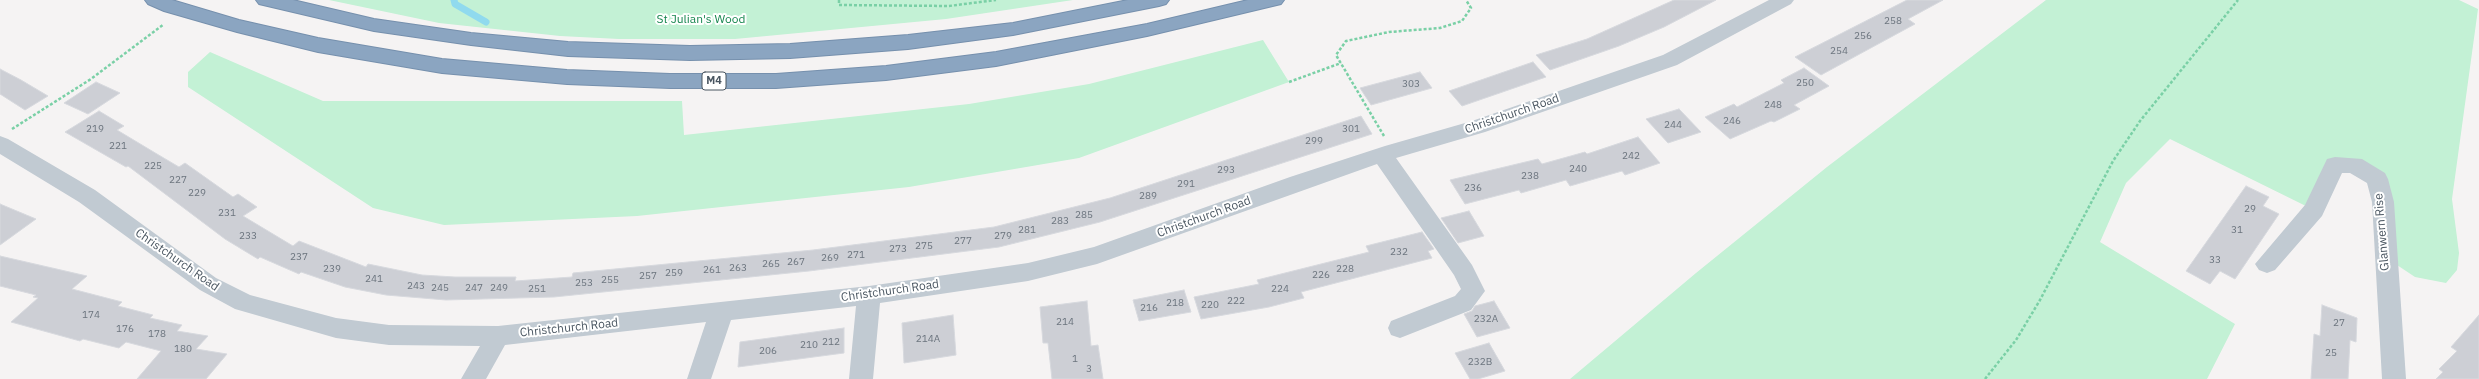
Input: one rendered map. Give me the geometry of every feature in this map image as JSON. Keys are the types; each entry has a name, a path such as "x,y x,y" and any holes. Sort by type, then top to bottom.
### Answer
{"highway":[{"name":"M4","path":"155,0 171,7 237,26 318,45 442,66 567,77 685,81 792,80 886,73 996,59 1147,30 1274,0"},
{"path":"266,0 374,24 471,40 568,49 690,53 790,51 908,42 1013,29 1159,0"}],"street":[{"name":"Christchurch Road","path":"3,138 87,196 208,284 243,302 296,319 336,328 389,335 498,336 869,295 1028,272 1097,255 1388,153 1478,127 1670,60 1784,0"},
{"path":"1388,153 1464,271 1473,291 1462,303 1400,328"},
{"name":"Glanwern Rise","path":"2267,264 2314,210 2335,165 2354,165 2377,179 2383,202 2394,379"},
{"path":"861,379 869,295"},
{"path":"699,379 722,311"},
{"path":"473,379 498,336"}],"path":[{"path":"839,0 839,5 949,6 996,0"},
{"path":"1388,153 1336,55 1346,41 1389,32 1440,28 1462,21 1472,8 1466,0"},
{"path":"1985,379 2016,340 2040,300 2112,161 2140,121 2238,0"},
{"path":"3,138 91,79 165,23"},
{"path":"1289,82 1340,63"}],"green space":[{"name":"St Julian's Wood","path":"329,0 1073,0 946,19 735,39 619,39 560,36 439,23"},
{"path":"2046,0 2459,0 2478,9 2452,199 2459,253 2457,270 2446,283 2415,277 2385,257 2377,179 2335,165 2314,210 2170,139 2126,183 2100,242 2235,324 2207,379 1570,379 1696,273 1827,167"},
{"path":"1263,40 1289,82 1079,158 909,187 637,216 444,225 373,208 188,87 188,72 210,52 323,101 682,101 684,135 969,104 1089,84"}],"building":[{"path":"1674,0 1716,0 1664,27 1619,46 1550,70 1536,55 1587,39"},
{"path":"1907,0 1943,0 1908,19 1915,24 1821,75 1795,57"},
{"path":"1533,62 1546,77 1462,106 1449,91"},
{"path":"1804,68 1829,86 1794,105 1800,109 1774,122 1771,121 1730,139 1705,117 1734,104 1737,107 1784,83 1781,80"},
{"path":"0,69 48,96 25,110 0,94"},
{"path":"1420,72 1432,88 1371,105 1360,88"},
{"path":"96,82 120,93 88,114 64,103"},
{"path":"1679,109 1701,132 1668,143 1646,119"},
{"path":"99,111 124,126 117,130 179,167 185,163 233,197 238,194 257,207 243,216 293,246 299,241 366,267 368,264 422,275 455,277 516,277 515,281 572,277 573,273 813,250 994,227 1110,198 1361,116 1372,134 1100,222 999,247 809,271 554,297 446,300 386,295 345,287 301,272 299,274 260,257 258,259 225,239 128,166 126,167 65,132"},
{"path":"1638,137 1660,163 1625,175 1622,171 1570,186 1566,180 1521,193 1519,190 1465,204 1450,180 1538,159 1542,164 1585,152 1587,154"},
{"path":"2246,186 2269,197 2263,206 2279,214 2235,279 2220,271 2210,284 2186,271"},
{"path":"0,204 36,219 0,245"},
{"path":"1469,211 1484,236 1458,243 1441,218"},
{"path":"1422,232 1434,249 1428,251 1432,258 1301,292 1304,298 1269,307 1201,319 1194,297 1259,284 1257,280 1369,252 1366,246"},
{"path":"0,256 87,276 72,289 122,302 118,306 153,315 150,318 182,325 177,331 208,336 196,349 227,354 206,379 137,379 161,351 126,342 119,348 83,339 80,341 11,322 38,298 33,297 36,295 0,286"},
{"path":"1184,290 1191,312 1139,321 1133,300"},
{"path":"1087,301 1091,346 1098,345 1103,379 1052,379 1048,343 1043,343 1040,307"},
{"path":"1494,301 1510,328 1477,337 1464,314 1472,311 1475,306"},
{"path":"2322,305 2357,318 2356,342 2350,340 2348,379 2311,379 2314,334 2320,336"},
{"path":"953,315 956,355 904,363 902,323"},
{"path":"2479,315 2479,379 2436,379 2443,372 2439,369 2457,351 2451,347"},
{"path":"844,328 844,353 738,367 740,342"},
{"path":"1489,343 1505,371 1478,379 1470,379 1455,353"}],"waterway":[{"path":"454,0 455,4 486,22"}]}
